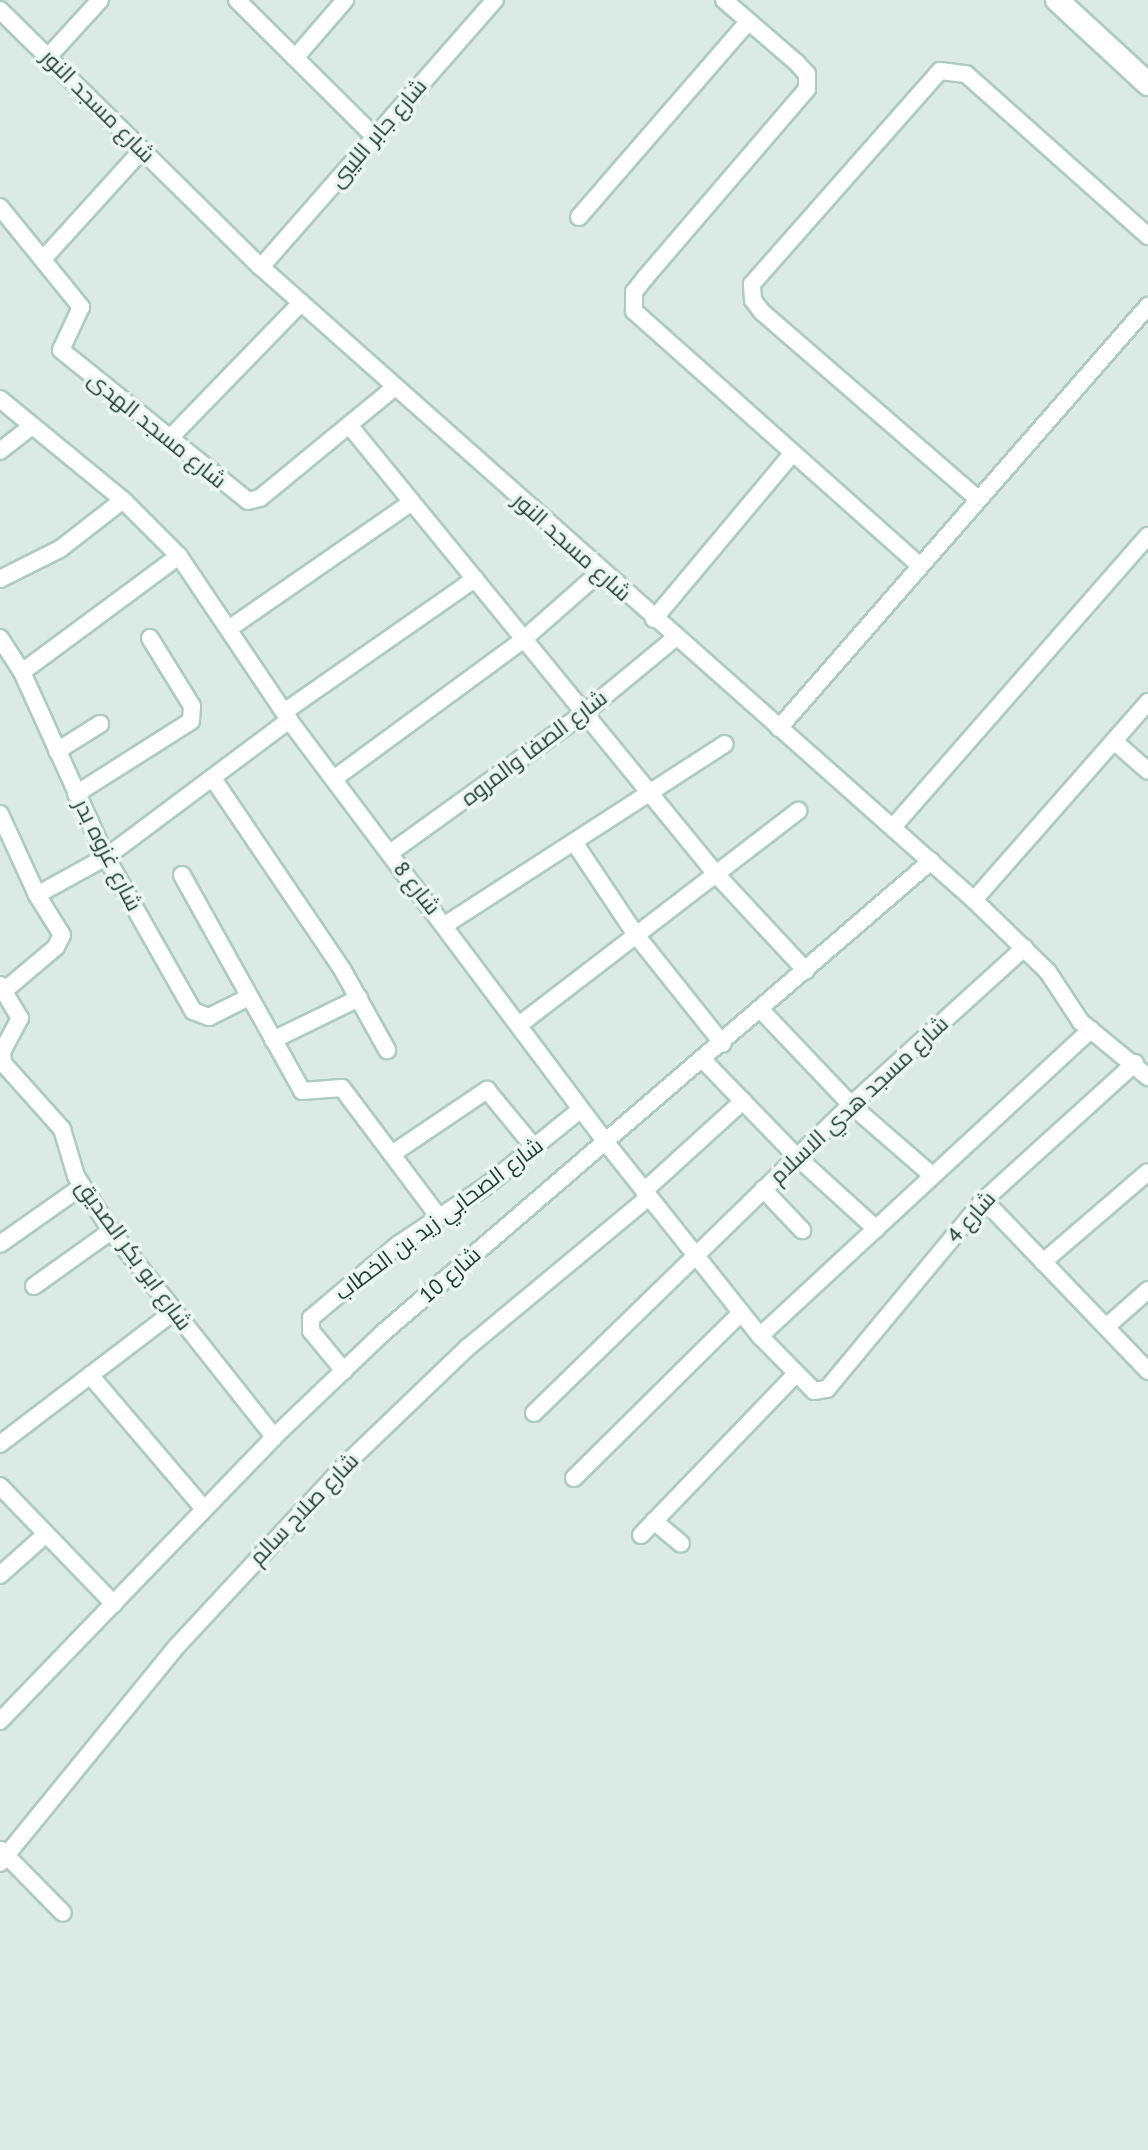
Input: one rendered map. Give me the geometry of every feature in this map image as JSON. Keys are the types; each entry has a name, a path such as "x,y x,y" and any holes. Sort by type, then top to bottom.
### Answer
{"street":[{"path":"48,57 100,0"},
{"path":"237,0 375,137"},
{"path":"295,58 345,0"},
{"name":"شارع جابر الليبى","path":"261,267 495,0"},
{"path":"724,0 797,63 807,74 807,89 634,292 634,311 920,566"},
{"path":"1057,0 1148,84"},
{"name":"شارع مسجد النور","path":"0,10 261,267 600,572 974,900 1024,948 1091,1030 1135,1063 1148,1077"},
{"path":"579,217 749,21"},
{"path":"978,499 762,312 753,300 752,284 940,71 966,74 1148,236"},
{"path":"45,257 142,150"},
{"name":"شارع مسجد الهدى","path":"0,207 45,257 81,307 61,350 241,498 254,501 395,387"},
{"path":"169,439 301,303"},
{"path":"779,728 1148,306"},
{"name":"شارع 8","path":"0,399 123,500 179,556 286,716 608,1145 760,1336 796,1374 823,1391"},
{"path":"349,425 716,874 806,971"},
{"path":"0,451 31,427"},
{"path":"654,619 792,454"},
{"path":"0,579 60,549 123,500"},
{"path":"230,628 412,502"},
{"path":"893,827 1148,536"},
{"path":"22,672 179,556"},
{"path":"335,778 524,639 600,572"},
{"path":"37,895 106,857 214,780 286,716 475,579"},
{"name":"شارع غزوه بدر","path":"0,638 22,672 106,857 197,1016 209,1017 249,997"},
{"path":"76,794 191,721 192,706 150,638"},
{"name":"شارع الصفا والمروه","path":"390,853 584,713 675,638"},
{"path":"974,900 1148,702"},
{"path":"57,751 100,724"},
{"path":"1114,741 1148,771"},
{"path":"445,925 725,744"},
{"path":"214,780 359,998 387,1050"},
{"path":"519,1025 798,811"},
{"path":"0,814 37,895 60,929 61,942 2,988"},
{"path":"574,842 636,935 723,1044"},
{"name":"شارع 10","path":"0,1721 274,1437 344,1371 608,1145 931,861"},
{"path":"182,875 302,1091 342,1088 439,1217"},
{"name":"شارع مسجد هدي الاسلام","path":"534,1413 694,1254 851,1105 1024,948"},
{"name":"شارع ابو بكر الصديق","path":"2,988 20,1018 3,1043 3,1063 62,1129 81,1187 111,1231 172,1313 274,1437"},
{"path":"273,1040 359,998"},
{"path":"761,1010 851,1105 933,1176"},
{"path":"760,1336 1091,1030"},
{"path":"704,1061 797,1157 876,1229"},
{"name":"شارع 4","path":"823,1391 984,1200 1135,1063"},
{"path":"392,1154 487,1090 534,1147"},
{"path":"647,1194 743,1101"},
{"name":"شارع الصحابي زيد بن الخطاب","path":"344,1371 311,1331 311,1318 581,1109"},
{"path":"1043,1262 1148,1172"},
{"path":"0,1244 81,1187"},
{"path":"763,1189 802,1230"},
{"name":"شارع صلاح سالم","path":"2,1856 178,1645 346,1464 467,1348 647,1194"},
{"path":"984,1200 1148,1371"},
{"path":"34,1286 111,1231"},
{"path":"1106,1327 1148,1290"},
{"path":"0,1444 172,1313"},
{"path":"574,1478 741,1313"},
{"path":"641,1535 796,1374"},
{"path":"90,1375 204,1509"},
{"path":"0,1486 44,1536 114,1604"},
{"path":"654,1521 681,1544"},
{"path":"0,1575 44,1536"},
{"path":"2,1856 63,1913"}]}
